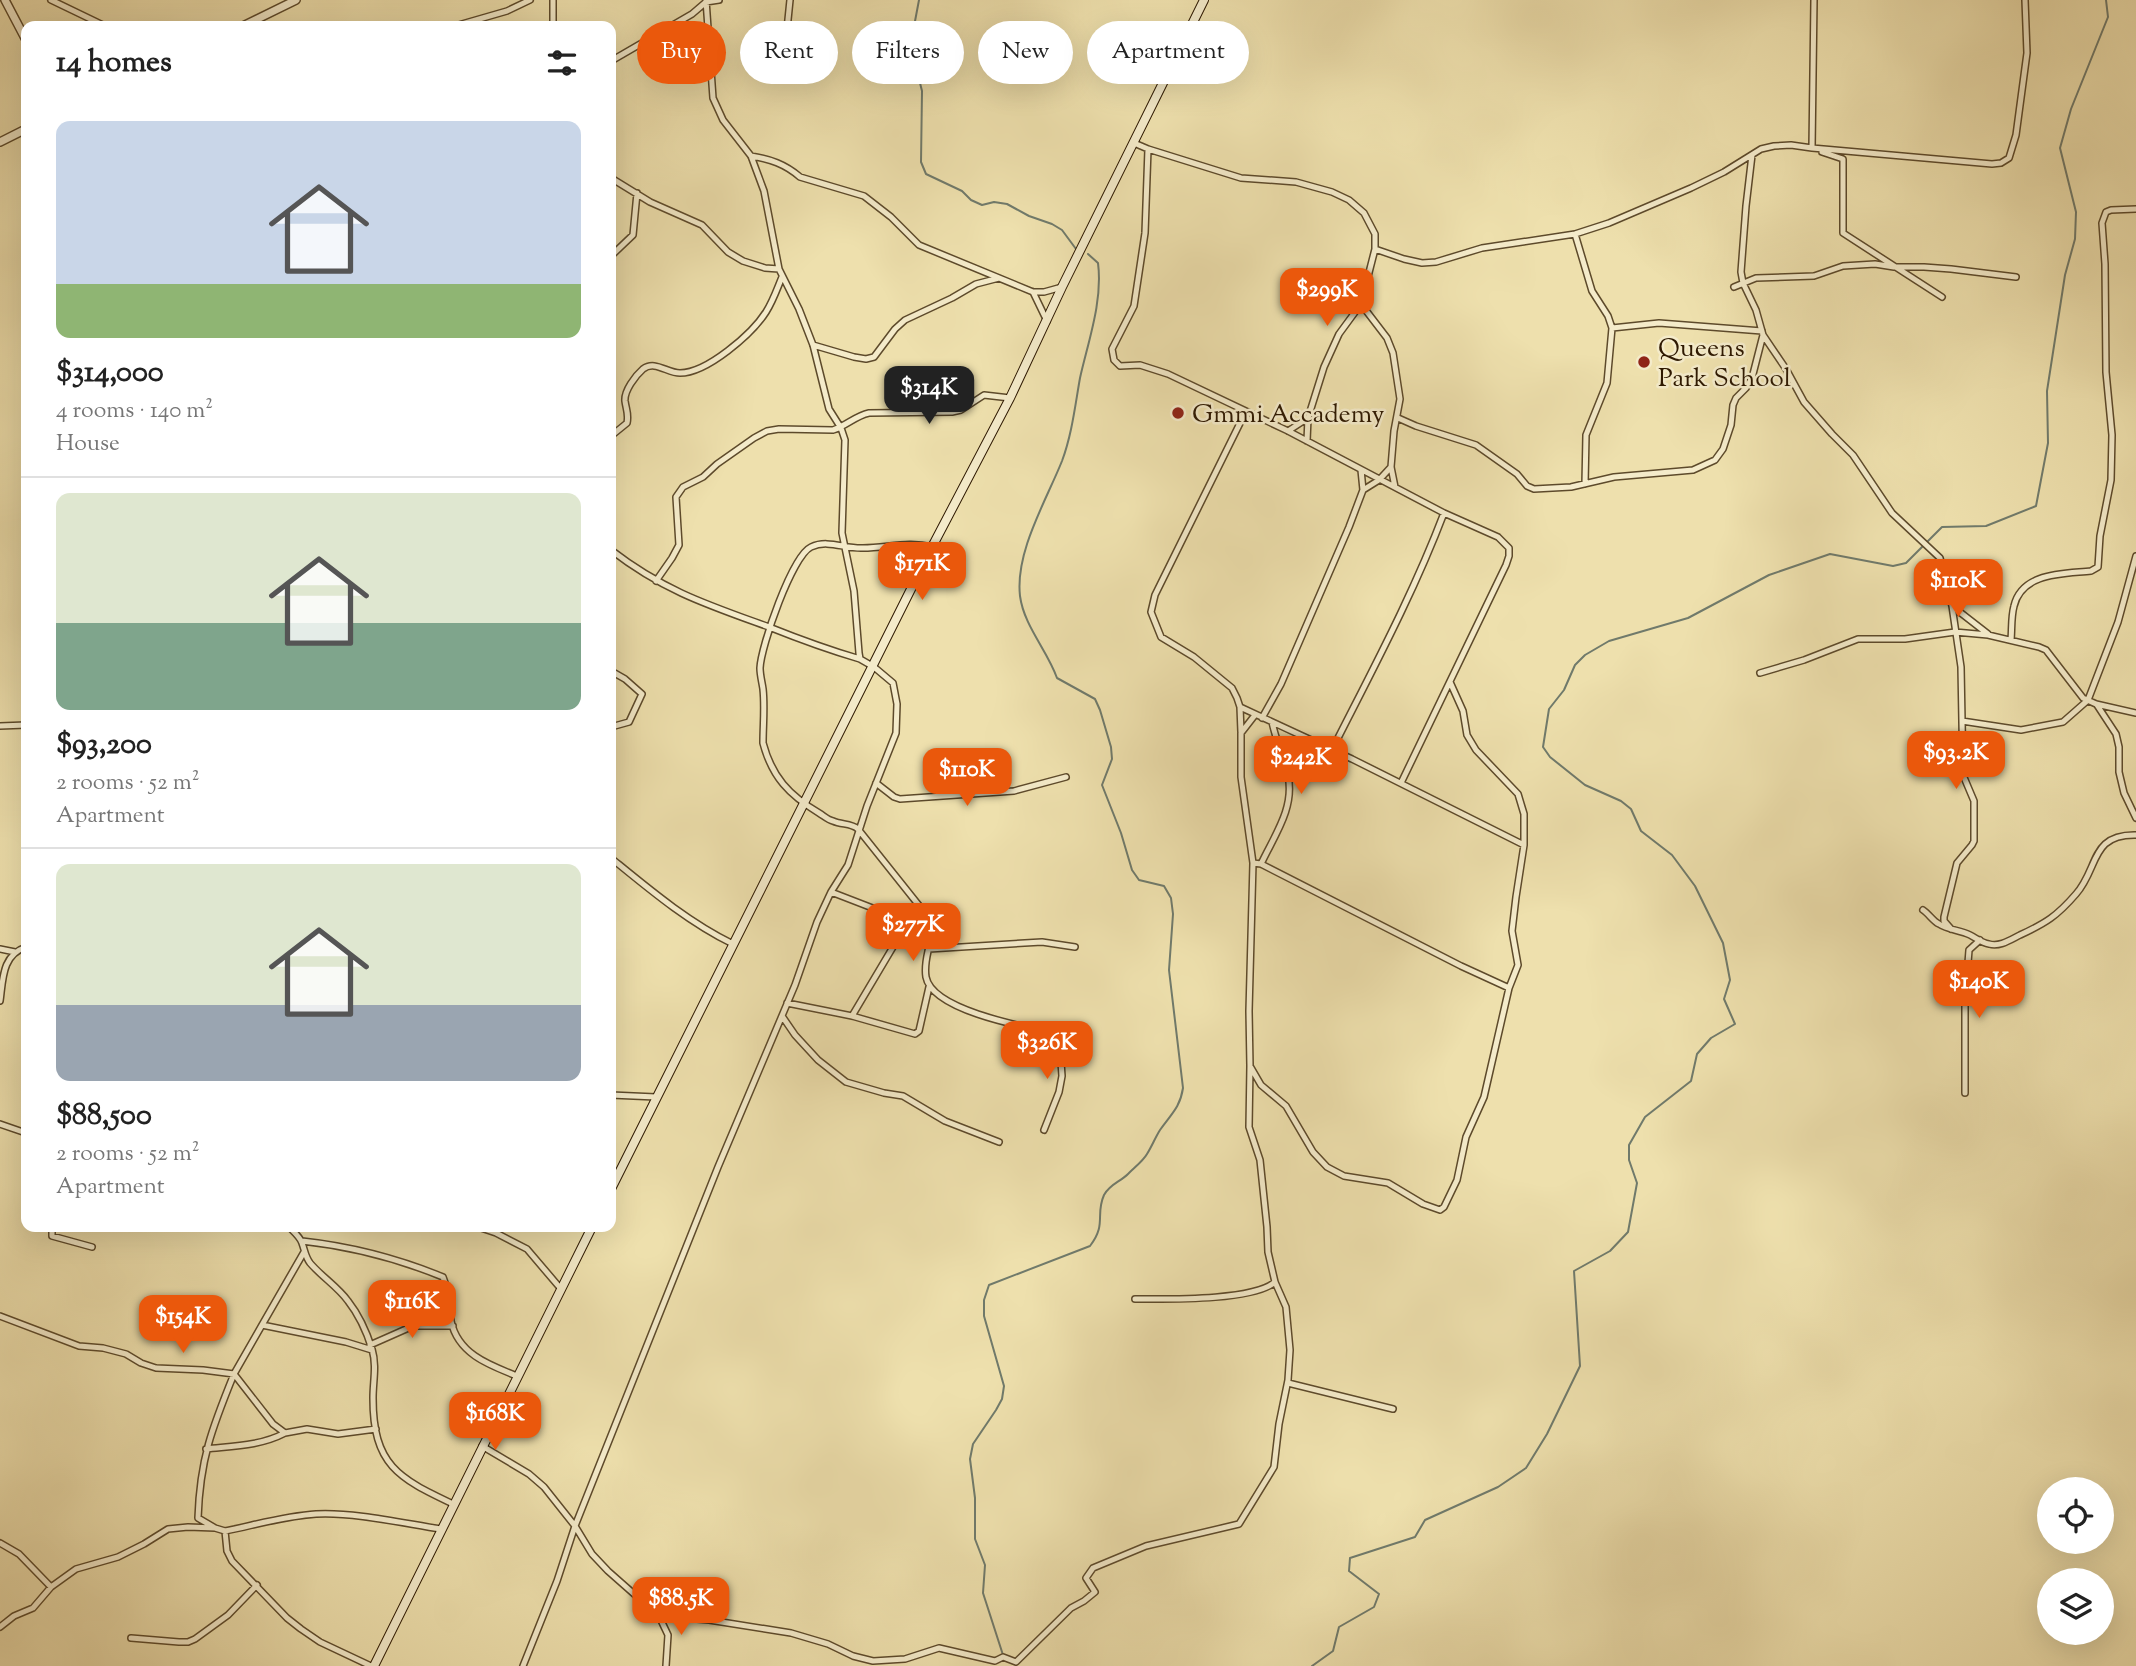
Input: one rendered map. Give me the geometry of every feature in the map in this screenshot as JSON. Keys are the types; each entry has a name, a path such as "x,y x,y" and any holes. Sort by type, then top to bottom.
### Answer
{"main road":[{"path":"616,1179 932,547 1010,398 1204,0"},
{"path":"374,1666 590,1232"}],"street":[{"path":"5,0 21,30"},
{"path":"51,0 95,21"},
{"path":"253,21 296,0"},
{"path":"472,21 530,0"},
{"path":"553,0 553,21"},
{"path":"616,58 692,14 706,1 719,0"},
{"path":"788,21 790,0"},
{"path":"1812,148 1814,0"},
{"path":"1375,249 1404,260 1436,262 1482,248 1575,233 1609,223 1691,188 1761,149 1774,146 2001,163 2009,158 2012,152 2018,125 2027,53 2025,0"},
{"path":"706,1 713,98 723,120 751,156 764,191 779,269 813,345 829,409 845,440 842,519 854,591 860,659"},
{"path":"0,142 21,132"},
{"path":"1134,143 1241,178 1315,186 1349,200 1364,213 1375,234 1375,249 1361,304 1339,334 1324,367 1308,418 1307,441"},
{"path":"1812,148 1843,159 1843,233 1942,297"},
{"path":"1148,149 1145,233 1134,306 1112,349 1116,363 1120,366 1140,365 1168,373 1288,431 1444,513 1498,537 1509,548 1506,565 1401,783"},
{"path":"1752,155 1741,254 1743,282 1763,333 1804,402 1853,455 1892,513 1936,553 1942,564 1952,606 1961,667 1963,775 1974,801 1972,845 1957,863 1944,917 1951,929"},
{"path":"751,156 772,160 800,177 864,196 884,210 919,244 999,278 1033,292 1062,287"},
{"path":"616,181 650,202 702,225 728,252 743,261 779,269"},
{"path":"616,251 633,235 637,193"},
{"path":"2011,640 2015,602 2028,584 2040,577 2091,571 2098,567 2112,458 2106,372 2102,223 2106,212 2110,210 2136,209"},
{"path":"1575,233 1592,291 1608,316 1612,328 1606,383 1586,435 1585,484"},
{"path":"1734,287 1756,278 1814,276 1843,266 1875,264 2016,277"},
{"path":"616,432 627,423 627,389 643,370 651,366 681,373 709,364 749,333 765,314 783,277"},
{"path":"813,345 866,359 874,357 905,320 976,284 999,278"},
{"path":"1033,292 1046,321"},
{"path":"1361,304 1391,346 1400,399 1391,467 1395,487"},
{"path":"1612,328 1659,323 1763,333"},
{"path":"1398,418 1476,445 1534,489 1571,487 1614,477 1693,470 1715,460 1723,449 1728,438 1733,405 1736,397 1752,378 1763,333"},
{"path":"656,582 679,545 676,497 678,491 704,477 718,464 767,431 819,431 841,428 859,415 869,413 952,412 961,410 984,395 1010,398"},
{"path":"659,1616 709,1620 791,1633 873,1661 905,1659 939,1648 995,1661 1003,1657 1016,1661 1071,1608 1095,1592 1086,1578 1093,1568 1146,1546 1242,1521 1274,1467 1279,1424 1288,1383 1289,1319 1275,1282 1268,1252 1259,1160 1249,1127 1254,863 1241,777 1240,707 1232,688 1194,657 1161,637 1151,612 1155,595 1246,411"},
{"path":"1288,431 1308,418"},
{"path":"1363,490 1379,480 1391,467"},
{"path":"1262,718 1281,684 1349,527 1363,490 1361,470"},
{"path":"1326,748 1336,742 1414,585 1444,513"},
{"path":"932,547 901,544 845,548 831,543 809,548 803,553 768,627 760,667 764,709 763,743 768,760 779,780 793,796 831,821 858,829 925,913 932,930 926,976 935,994 989,1018 1082,1039"},
{"path":"523,1666 557,1581 575,1526 628,1399 658,1315 782,1016 817,922 848,865 858,829 896,733 897,704 893,683 874,667 860,659 691,599 656,582 616,554"},
{"path":"1962,720 2021,730 2063,722 2088,700 2118,622 2136,556"},
{"path":"1952,606 1988,635"},
{"path":"1760,673 1804,660 1858,639 1905,639 1955,632 1988,635 2046,650 2083,698 2096,704 2136,713"},
{"path":"616,674 642,694 629,723 616,726"},
{"path":"1250,1066 1261,1085 1286,1106 1313,1152 1327,1167 1344,1176 1388,1183 1423,1204 1444,1208 1457,1180 1466,1137 1484,1097 1509,988 1518,965 1512,931 1524,845 1524,814 1518,794 1476,750 1467,735 1463,710 1450,682"},
{"path":"2096,704 2116,734 2121,782 2136,818"},
{"path":"1240,707 1524,845"},
{"path":"1241,733 1255,715"},
{"path":"1261,864 1283,822 1287,804 1288,776 1272,722"},
{"path":"0,726 21,725"},
{"path":"1336,742 1340,754"},
{"path":"876,783 900,799 1014,790 1066,777"},
{"path":"1923,910 1938,924 1969,934 1986,944 2005,942 2049,922 2078,892 2087,879 2097,852 2108,841 2121,835 2136,835"},
{"path":"616,862 665,902 714,935 733,944"},
{"path":"1254,863 1261,864 1509,988"},
{"path":"831,892 888,914 898,926 892,947 852,1016"},
{"path":"1965,1093 1966,974 1969,950 1980,940"},
{"path":"929,949 1042,942 1075,947"},
{"path":"0,949 15,952"},
{"path":"0,1000 5,967 15,952 21,949"},
{"path":"787,1003 917,1033 929,986"},
{"path":"782,1016 818,1060 846,1082 903,1096 945,1121 999,1142"},
{"path":"1044,1130 1059,1092 1062,1076 1059,1034"},
{"path":"616,1095 656,1097"},
{"path":"0,1124 21,1131"},
{"path":"52,1232 52,1236 92,1247"},
{"path":"294,1232 302,1241 309,1261 348,1300 371,1347 375,1361 373,1405 376,1429 384,1456 394,1470 407,1481 453,1504"},
{"path":"493,1232 527,1250 561,1289"},
{"path":"302,1241 359,1251 428,1270 443,1277 448,1288 453,1326 467,1351 484,1363 517,1376"},
{"path":"304,1252 234,1374 214,1421 199,1489 198,1518 225,1531 294,1516 317,1514 337,1514 441,1529"},
{"path":"1135,1299 1220,1297 1265,1290 1275,1282"},
{"path":"0,1315 79,1346 103,1348 125,1354 156,1368 234,1374 273,1424 285,1433"},
{"path":"262,1325 371,1347 413,1326 453,1326"},
{"path":"1288,1383 1393,1409"},
{"path":"206,1449 252,1444 307,1429 338,1434 376,1429"},
{"path":"482,1446 529,1474 544,1487 575,1526 592,1554 659,1616 668,1635 666,1666"},
{"path":"0,1627 14,1616 33,1608 51,1587 76,1569 118,1557 168,1529 215,1528"},
{"path":"225,1531 229,1556 287,1618 320,1642 374,1666"},
{"path":"0,1543 19,1554 51,1587"},
{"path":"131,1638 188,1642 228,1615 257,1585"}],"waterway":[{"path":"919,0 912,51 922,91 921,162 926,174 962,191 971,200 982,205 994,202 1007,204 1052,224 1062,230 1076,249"},
{"path":"1927,542 1942,527 1986,526 2036,506 2048,443 2047,391 2065,275 2075,239 2076,212 2060,148 2071,109 2108,17 2106,0"},
{"path":"1003,1655 983,1593 985,1565 975,1539 975,1498 970,1459 973,1444 1002,1399 1004,1386 984,1316 984,1300 989,1285 1090,1246 1100,1225 1100,1208 1104,1195 1145,1157 1177,1106 1183,1088 1169,970 1173,914 1171,898 1164,886 1139,880 1132,870 1102,785 1112,759 1100,710 1095,699 1057,678 1026,618 1020,596 1022,562 1033,527 1065,451 1094,321 1098,263 1088,254"},
{"path":"1312,1666 1333,1651 1339,1627 1374,1607 1379,1594 1349,1571 1350,1558 1415,1537 1425,1520 1498,1487 1526,1468 1547,1434 1580,1366 1574,1271 1610,1251 1628,1232 1637,1183 1629,1160 1629,1145 1645,1117 1691,1081 1697,1054 1711,1038 1735,1024 1724,999 1730,980 1723,943 1695,886 1672,855 1641,831 1631,809 1621,801 1585,785 1550,757 1543,747 1549,709 1564,690 1575,665 1585,655 1609,641 1688,618 1769,575 1830,554 1893,566 1906,563 1923,546"}],"place":[{"name":"Queens Park School","path":"1644,362"},
{"name":"Gmmi Accademy","path":"1178,413"}]}
